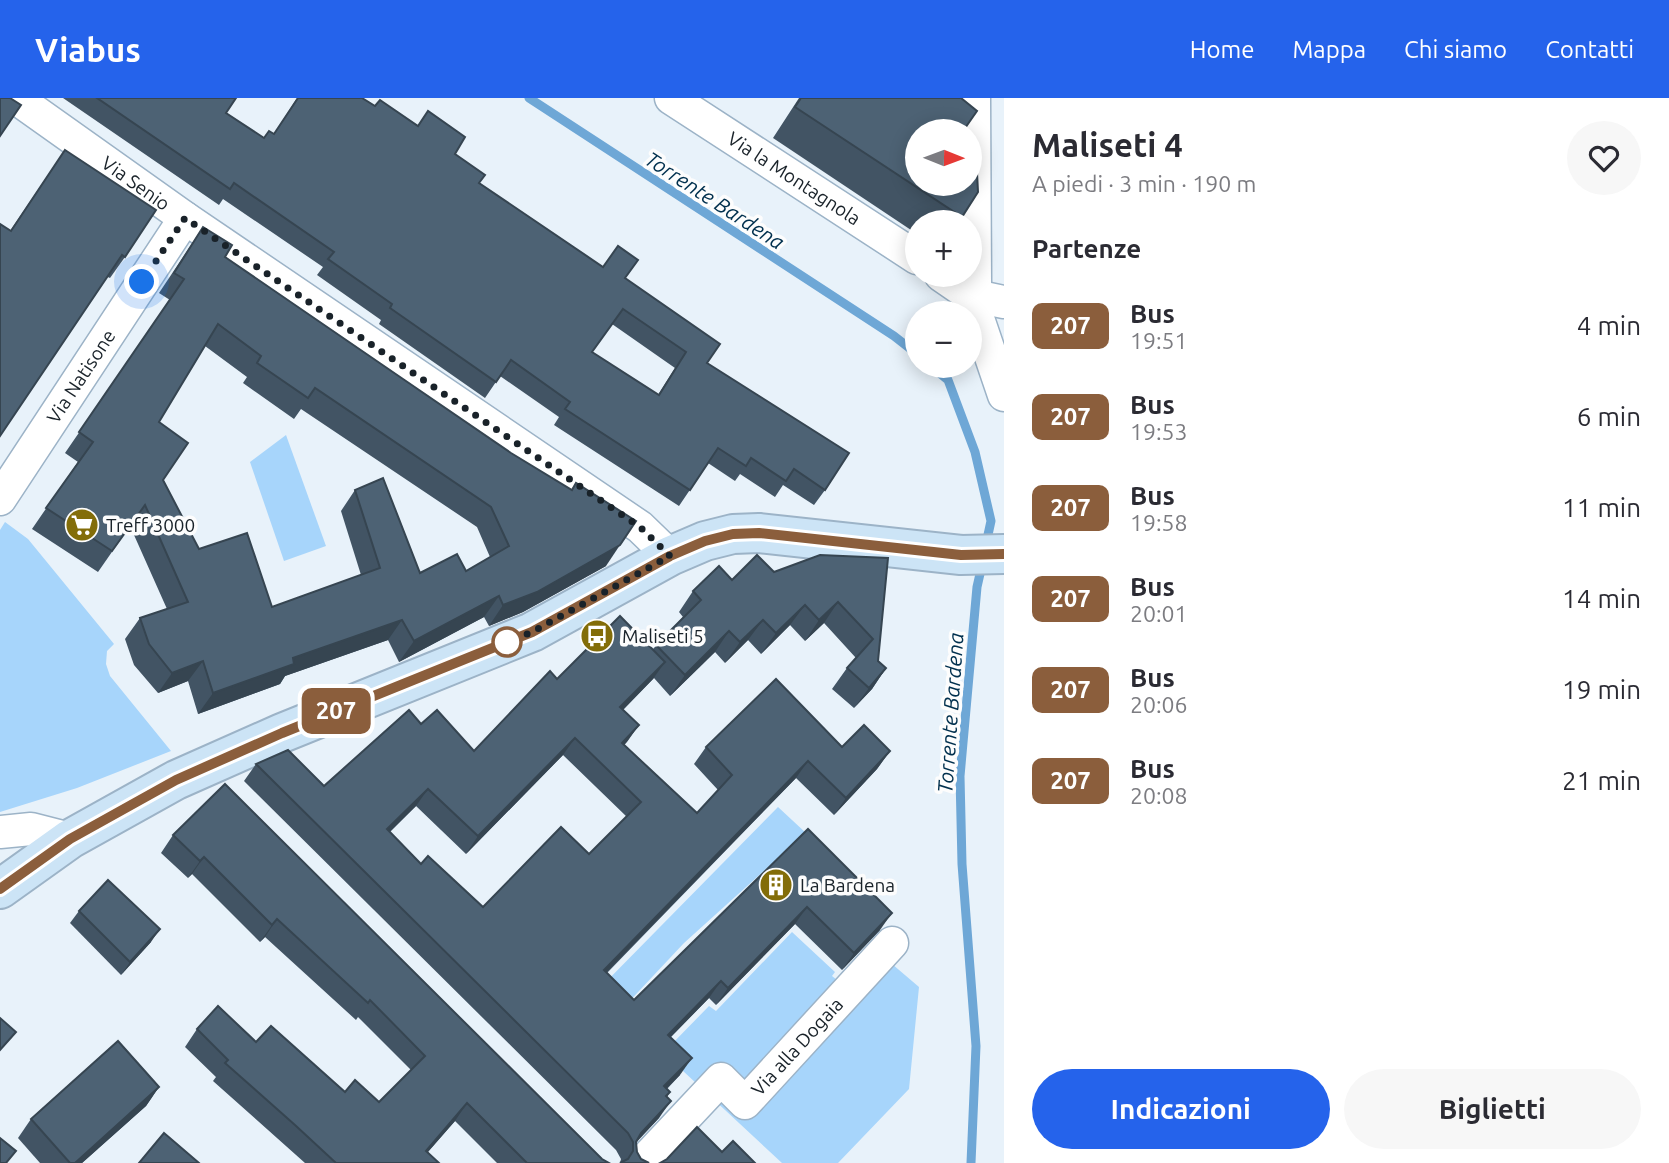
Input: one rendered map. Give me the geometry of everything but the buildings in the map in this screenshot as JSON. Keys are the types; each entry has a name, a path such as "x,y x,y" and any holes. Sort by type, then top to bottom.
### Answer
{"street":[{"name":"Via Senio","path":"16,98 185,218 640,527 670,556"},
{"name":"Via la Montagnola","path":"671,98 905,250"},
{"path":"974,98 975,283 970,295 1004,395"},
{"name":"Via Natisone","path":"0,499 185,218"},
{"path":"958,287 970,295 1004,302"},
{"path":"0,889 70,839 149,794 214,778 282,733 532,632 670,556 705,541 733,534 759,533 961,555 1004,554"},
{"path":"0,832 31,829 70,839"},
{"name":"Via alla Dogaia","path":"642,1163 721,1079 745,1102 892,943"}],"shaded area":[{"path":"286,435 326,546 284,561 250,462"},
{"path":"5,522 28,539 114,644 107,651 106,664 110,676 171,751 77,788 0,812 0,530"},
{"path":"778,807 806,833 684,943 624,1007 668,1048 709,1006 716,1011 792,932 835,972 832,976 860,998 892,964 919,987 909,1089 838,1163 782,1163 597,991"}],"waterway":[{"name":"Torrente Bardena","path":"529,98 905,345"},
{"name":"Torrente Bardena","path":"946,378 975,452 991,521 986,544"},
{"name":"Torrente Bardena","path":"971,1163 976,1046 962,864 960,776 977,587 982,565"}],"bus line":[{"name":"207","path":"0,889 49,852 176,780 282,733 532,632 670,556 705,541 733,534 759,533 961,555 1004,554"}],"place":[{"name":"Treff 3000","path":"82,525"},
{"name":"Maliseti 5","path":"597,636"},
{"name":"La Bardena","path":"776,885"}],"route":[{"path":"142,282 185,218 640,527 670,556 532,632 507,642"}]}
